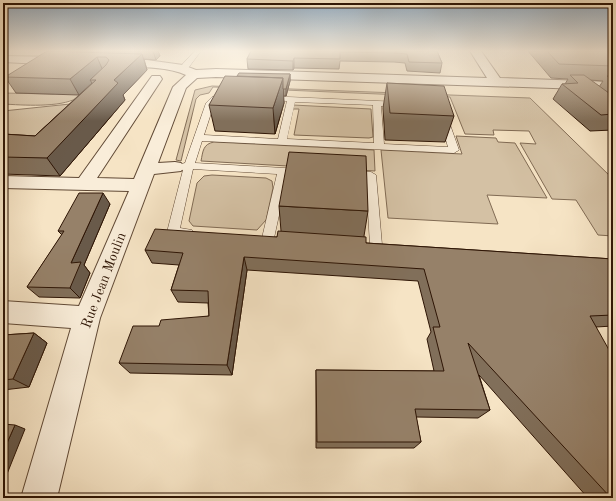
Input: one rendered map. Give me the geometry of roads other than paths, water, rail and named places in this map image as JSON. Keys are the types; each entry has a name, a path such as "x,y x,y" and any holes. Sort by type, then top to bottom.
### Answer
{"street":[{"name":"Rue Jean Moulin","path":"39,498 87,318 180,87 187,74"},
{"path":"255,74 613,86"},
{"path":"491,74 497,83"},
{"path":"84,184 150,79"},
{"path":"578,85 595,98"},
{"path":"3,182 84,184 144,177 182,166"},
{"path":"3,312 87,318"}],"lane":[{"path":"197,233 173,232 182,166 198,138 210,103 215,99 232,97"},
{"path":"255,98 408,104"},
{"path":"282,142 292,99"},
{"path":"377,103 379,146"},
{"path":"198,138 454,150 440,105"},
{"path":"182,166 312,172"},
{"path":"268,238 283,171"},
{"path":"342,174 371,175 376,245"},
{"path":"252,237 283,239"},
{"path":"360,244 392,246"}]}
